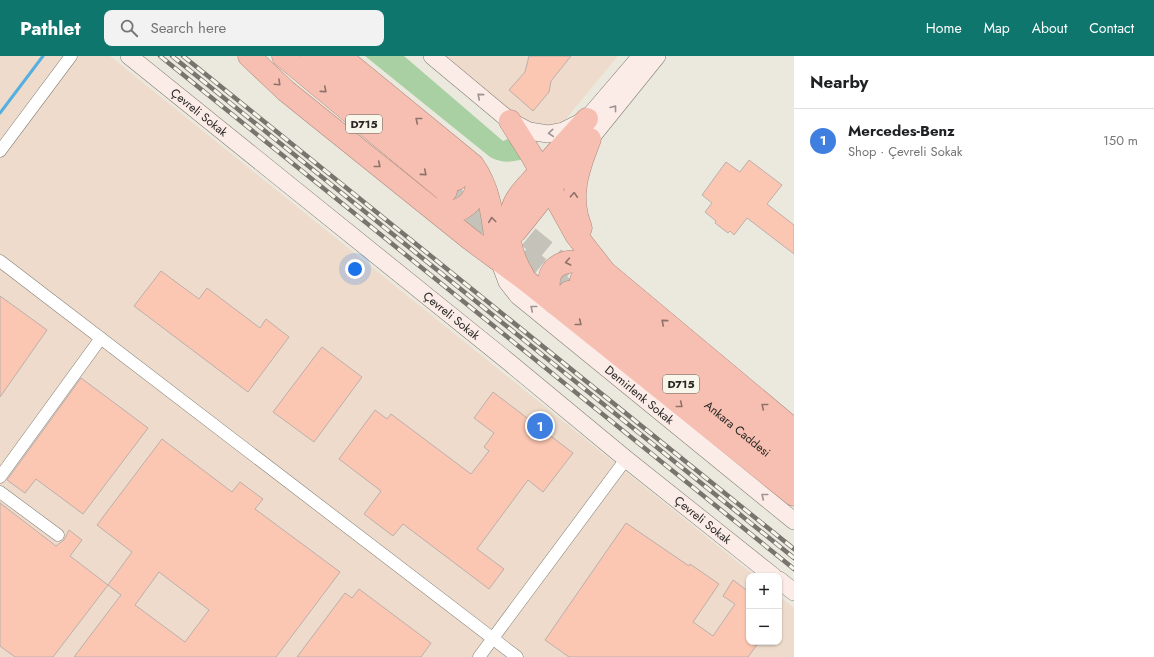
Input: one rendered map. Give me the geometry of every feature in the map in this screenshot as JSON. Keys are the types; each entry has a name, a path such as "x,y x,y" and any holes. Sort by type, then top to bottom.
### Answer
{"highway":[{"path":"249,56 286,91 470,239 501,246"},
{"name":"D715","path":"283,56 452,185 312,56"},
{"path":"340,56 356,64 473,166 483,180 501,246 526,280 568,292 794,495"},
{"path":"510,121 581,243 605,272 794,430"},
{"path":"501,246 519,228 545,180 588,129"},
{"path":"588,129 575,183 574,198 576,216 589,242 618,275 635,298"},
{"path":"432,208 454,211 462,208 471,201 476,193 477,183 474,172 465,159"},
{"path":"568,292 550,295 549,279 556,266 578,260 590,264 605,272"},
{"name":"Ankara Caddesi","path":"568,292 794,451"},
{"name":"Ankara Caddesi","path":"568,292 794,475"}],"street":[{"path":"0,151 71,56"},
{"name":"Çevreli Sokak","path":"129,56 510,363 626,459 769,573"},
{"path":"432,56 510,121 529,131 548,134 588,129 657,56"},
{"path":"588,129 641,56"},
{"name":"Demirlenk Sokak","path":"501,246 507,282 518,296 794,521"},
{"path":"0,261 517,657"},
{"path":"0,477 101,338"},
{"path":"479,657 626,459"},
{"path":"0,492 58,535"},
{"path":"782,582 794,592"}],"shaded area":[{"path":"0,56 110,56 751,573 746,573 746,645 782,645 782,598 794,608 794,657 0,657"},
{"path":"440,56 618,56 546,143"}],"green space":[{"path":"365,56 404,56 503,141 515,136 527,158 508,162 499,161 490,157"}],"building":[{"path":"529,56 571,56 551,81 549,92 533,111 509,90 525,72"},
{"path":"749,160 782,185 767,204 794,225 794,254 747,218 734,235 730,231 728,233 715,223 716,221 705,212 712,203 702,195 726,162 740,172"},
{"path":"161,271 199,299 207,288 260,328 266,319 289,337 248,392 134,306"},
{"path":"0,296 47,330 0,397"},
{"path":"322,347 362,377 314,442 273,412"},
{"path":"81,378 148,428 83,514 36,479 25,493 7,480"},
{"path":"493,392 573,453 543,492 528,480 477,549 504,569 489,589 403,524 393,536 364,514 381,491 339,459 375,410 387,419 391,414 471,474 489,451 484,447 494,433 474,418"},
{"path":"162,439 232,492 240,482 263,499 255,509 340,572 276,657 74,657 121,595 108,585 132,552 97,525","holes":["159,572 209,610 185,642 135,605"]},
{"path":"0,503 56,546 64,540 69,530 82,540 70,556 108,585 53,657 15,657 0,646"},
{"path":"626,523 689,566 690,564 719,584 693,622 713,636 735,604 723,596 733,580 746,590 746,645 757,645 748,657 569,657 545,640"},
{"path":"359,589 431,643 421,657 297,657 345,593 352,598"}],"waterway":[{"path":"0,113 43,56"}],"tunnel":[{"path":"446,191 564,288"},
{"path":"503,216 575,275"}],"railway":[{"path":"160,56 794,569"},
{"path":"172,56 794,558"},
{"path":"183,56 794,549"}],"place":[{"name":"Mercedes-Benz","path":"540,426"}]}
